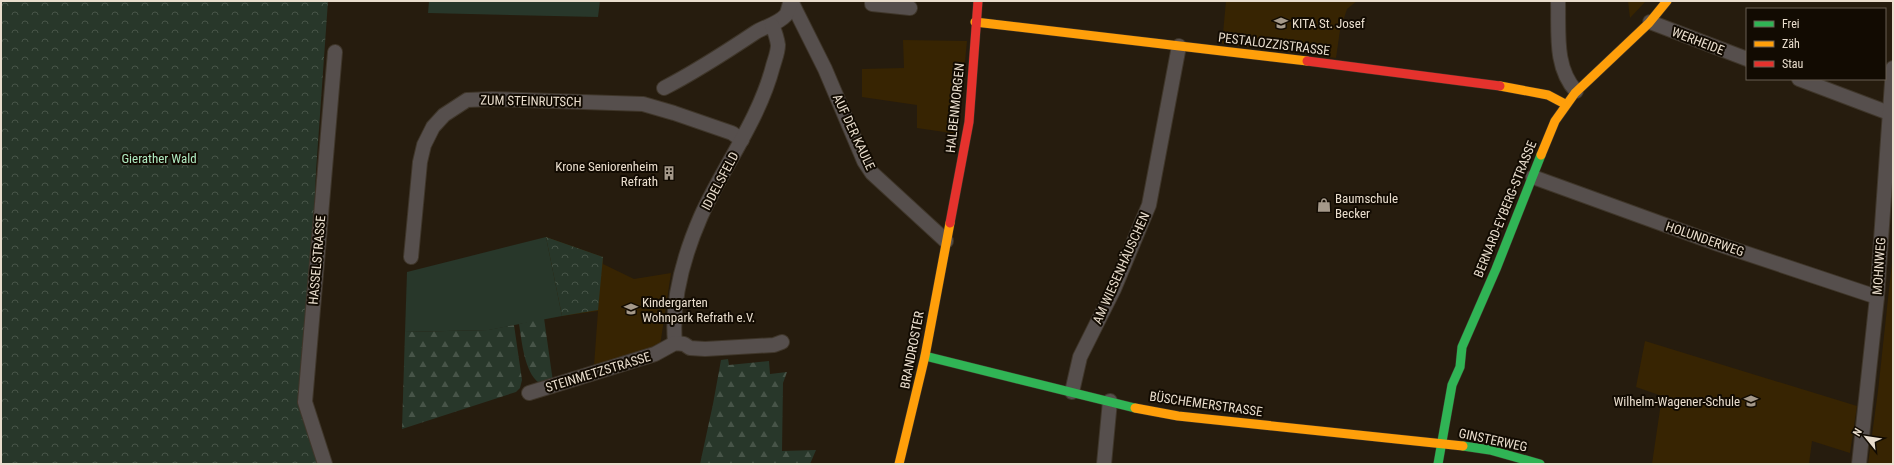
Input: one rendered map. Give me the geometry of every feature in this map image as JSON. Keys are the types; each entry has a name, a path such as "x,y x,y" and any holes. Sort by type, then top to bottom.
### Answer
{"street":[{"path":"664,88 732,50 758,31 772,25 786,15 791,1"},
{"name":"AUF DER KAULE","path":"791,1 825,69 864,161 872,173 946,241"},
{"path":"872,1 872,4 910,8"},
{"name":"HALBENMORGEN","path":"946,241 969,122 975,22 978,1"},
{"path":"1558,1 1559,58 1563,72 1576,91"},
{"name":"BERNARD-EYBERG-STRASSE","path":"1438,464 1440,443 1452,385 1460,366 1462,347 1496,269 1547,140 1565,104 1576,91 1650,22 1667,1"},
{"name":"PESTALOZZISTRASSE","path":"975,22 1311,61 1515,88 1559,98 1565,104"},
{"name":"WERHEIDE","path":"1650,22 1746,59"},
{"name":"IDDELSFELD","path":"675,343 674,312 688,250 702,215 758,108 770,78 778,47 776,34 772,25"},
{"name":"AM WIESENHÄUSCHEN","path":"1072,392 1080,357 1114,289 1149,205 1179,46"},
{"name":"HASSELSTRASSE","path":"325,464 305,402 335,52"},
{"name":"MOHNWEG","path":"1859,464 1878,297 1893,68"},
{"path":"1802,80 1889,113"},
{"name":"ZUM STEINRUTSCH","path":"411,257 420,162 424,145 433,127 444,115 467,100 492,99 643,104 674,112 718,128 742,140"},
{"name":"HOLUNDERWEG","path":"1533,177 1716,243 1878,297"},
{"name":"BRANDROSTER","path":"899,464 925,356 946,241"},
{"path":"675,343 684,344 690,348 705,349 774,345 782,342"},
{"name":"STEINMETZSTRASSE","path":"529,393 655,354 675,343"},
{"name":"BÜSCHEMERSTRASSE","path":"925,356 1178,416 1440,443"},
{"path":"1104,464 1110,401"},
{"name":"GINSTERWEG","path":"1440,443 1490,450 1540,464"}],"shaded area":[{"path":"1226,1 1357,1 1347,9 1340,30 1336,58 1222,44"},
{"path":"1628,1 1646,1 1630,18"},
{"path":"903,40 967,41 958,134 917,128 917,105 862,97 862,69 904,68"},
{"path":"546,237 603,257 603,264 634,279 671,273 660,346 594,366 598,311 562,316"},
{"path":"1893,253 1893,464 1868,464 1878,391"},
{"name":"Wilhelm-Wagener-Schule","path":"1645,341 1857,406 1850,453 1812,441 1809,464 1652,464 1662,396 1636,387"}],"green space":[{"name":"Gierather Wald","path":"1,1 328,1 316,171 308,347 300,401 321,464 1,464"},
{"path":"429,1 600,1 598,17 428,13"},
{"path":"546,237 562,316 489,330 405,332 407,272"},
{"path":"546,237 603,257 598,310 562,316"},
{"path":"544,318 553,382 539,383 530,371 524,356 519,324"},
{"path":"514,325 522,380 520,388 516,392 402,429 405,332 488,330"},
{"path":"728,359 729,365 769,361 770,374 787,372 783,383 782,451 816,450 810,464 700,464 721,360"}],"traffic: fast":[{"path":"1438,464 1452,385 1460,367 1462,347 1496,269 1541,155"},
{"path":"925,356 1135,408"},
{"path":"1463,446 1490,450 1540,464"}],"traffic: slow":[{"path":"1541,155 1555,121 1575,93 1649,23 1667,1"},
{"path":"975,22 1307,61"},
{"path":"1500,86 1548,95 1565,104"},
{"path":"899,464 925,356 950,223"},
{"path":"1135,408 1178,416 1463,446"}],"traffic: jam":[{"path":"950,223 969,122 978,1"},
{"path":"1307,61 1500,86"}],"place":[{"name":"KITA St. Josef","path":"1281,23"},
{"name":"Krone Seniorenheim Refrath","path":"669,173"},
{"name":"Baumschule Becker","path":"1324,205"},
{"name":"Kindergarten Wohnpark Refrath e.V.","path":"631,309"},
{"name":"Wilhelm-Wagener-Schule","path":"1751,401"}]}
